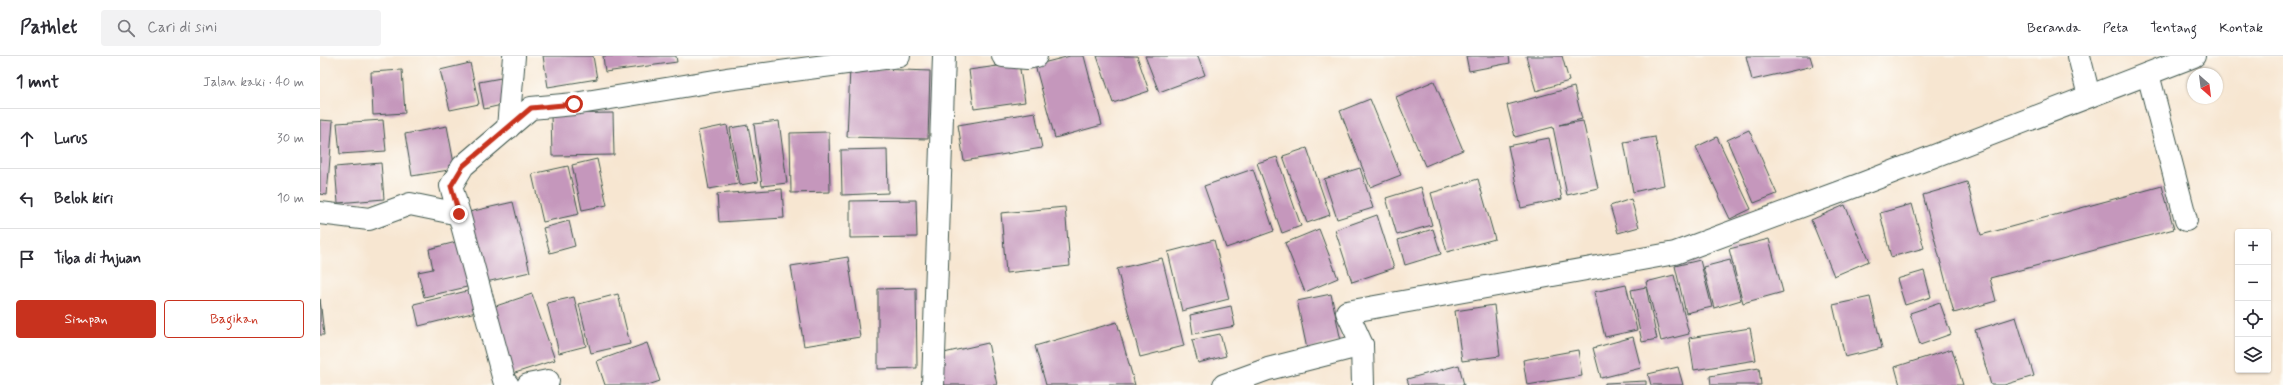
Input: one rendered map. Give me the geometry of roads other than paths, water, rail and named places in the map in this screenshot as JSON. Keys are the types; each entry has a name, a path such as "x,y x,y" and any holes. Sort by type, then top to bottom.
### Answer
{"street":[{"path":"508,128 514,56"},
{"path":"508,385 504,380 451,186 463,166 531,108 574,104 727,79 899,56"},
{"path":"933,385 944,56"},
{"path":"1003,56 1027,58 1036,56"},
{"path":"2079,56 2089,96"},
{"path":"1363,385 1362,345 1347,312 1675,253 2194,56"},
{"path":"2148,74 2186,220"},
{"path":"320,213 369,219 410,204 459,214"},
{"path":"1224,385 1267,377 1362,345"}]}
